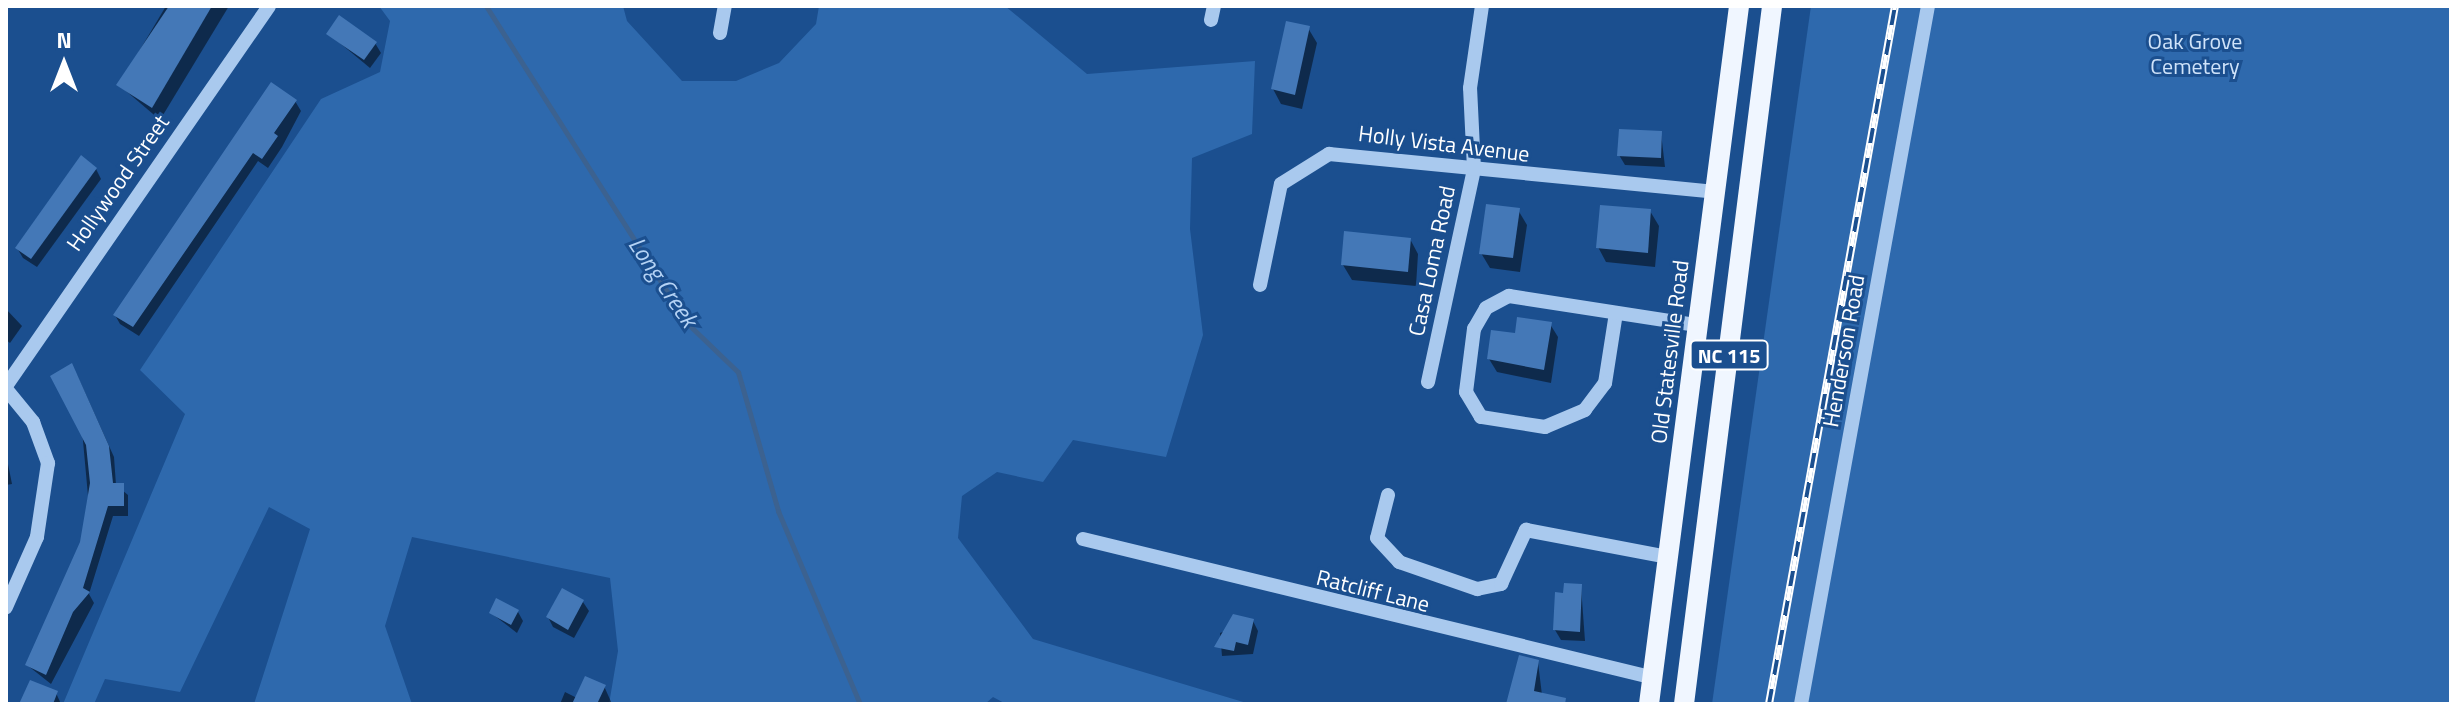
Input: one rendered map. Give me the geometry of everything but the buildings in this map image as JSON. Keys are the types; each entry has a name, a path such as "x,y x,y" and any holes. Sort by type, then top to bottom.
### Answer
{"main road":[{"name":"Old Statesville Road","path":"1649,704 1739,6"},
{"name":"NC 115","path":"1684,704 1772,6"}],"street":[{"name":"Hollywood Street","path":"6,387 269,6"},
{"path":"720,33 725,6"},
{"name":"Casa Loma Road","path":"1428,382 1474,169 1470,88 1482,6"},
{"name":"Henderson Road","path":"1801,704 1928,6"},
{"name":"Holly Vista Avenue","path":"1260,285 1281,184 1303,165 1329,154 1715,192"},
{"path":"1616,313 1605,383 1585,410 1545,427 1481,417 1466,392 1467,369 1486,308 1509,296 1537,297 1697,325"},
{"path":"6,387 33,422 48,463 48,489 37,537 6,607"},
{"path":"1388,495 1377,538 1399,562 1477,589 1501,584 1526,530 1668,557"},
{"name":"Ratcliff Lane","path":"1083,539 1654,678"}],"green space":[{"path":"379,6 623,6 627,21 682,81 736,81 779,63 816,24 819,6 1005,6 1087,74 1255,61 1252,134 1192,158 1190,229 1203,335 1166,457 1073,440 1043,482 997,472 962,496 958,538 1033,639 1250,704 1006,704 993,697 985,704 609,704 618,651 610,578 412,537 385,626 412,704 254,704 310,529 269,507 180,692 105,679 94,704 63,704 185,414 140,370 321,99 380,72 390,21"},
{"name":"Oak Grove Cemetery","path":"1811,6 2451,6 2451,704 1712,704"}],"waterway":[{"name":"Long Creek","path":"486,6 687,323 738,372 778,511 860,704"}],"railway":[{"path":"1769,704 1895,6"}]}
